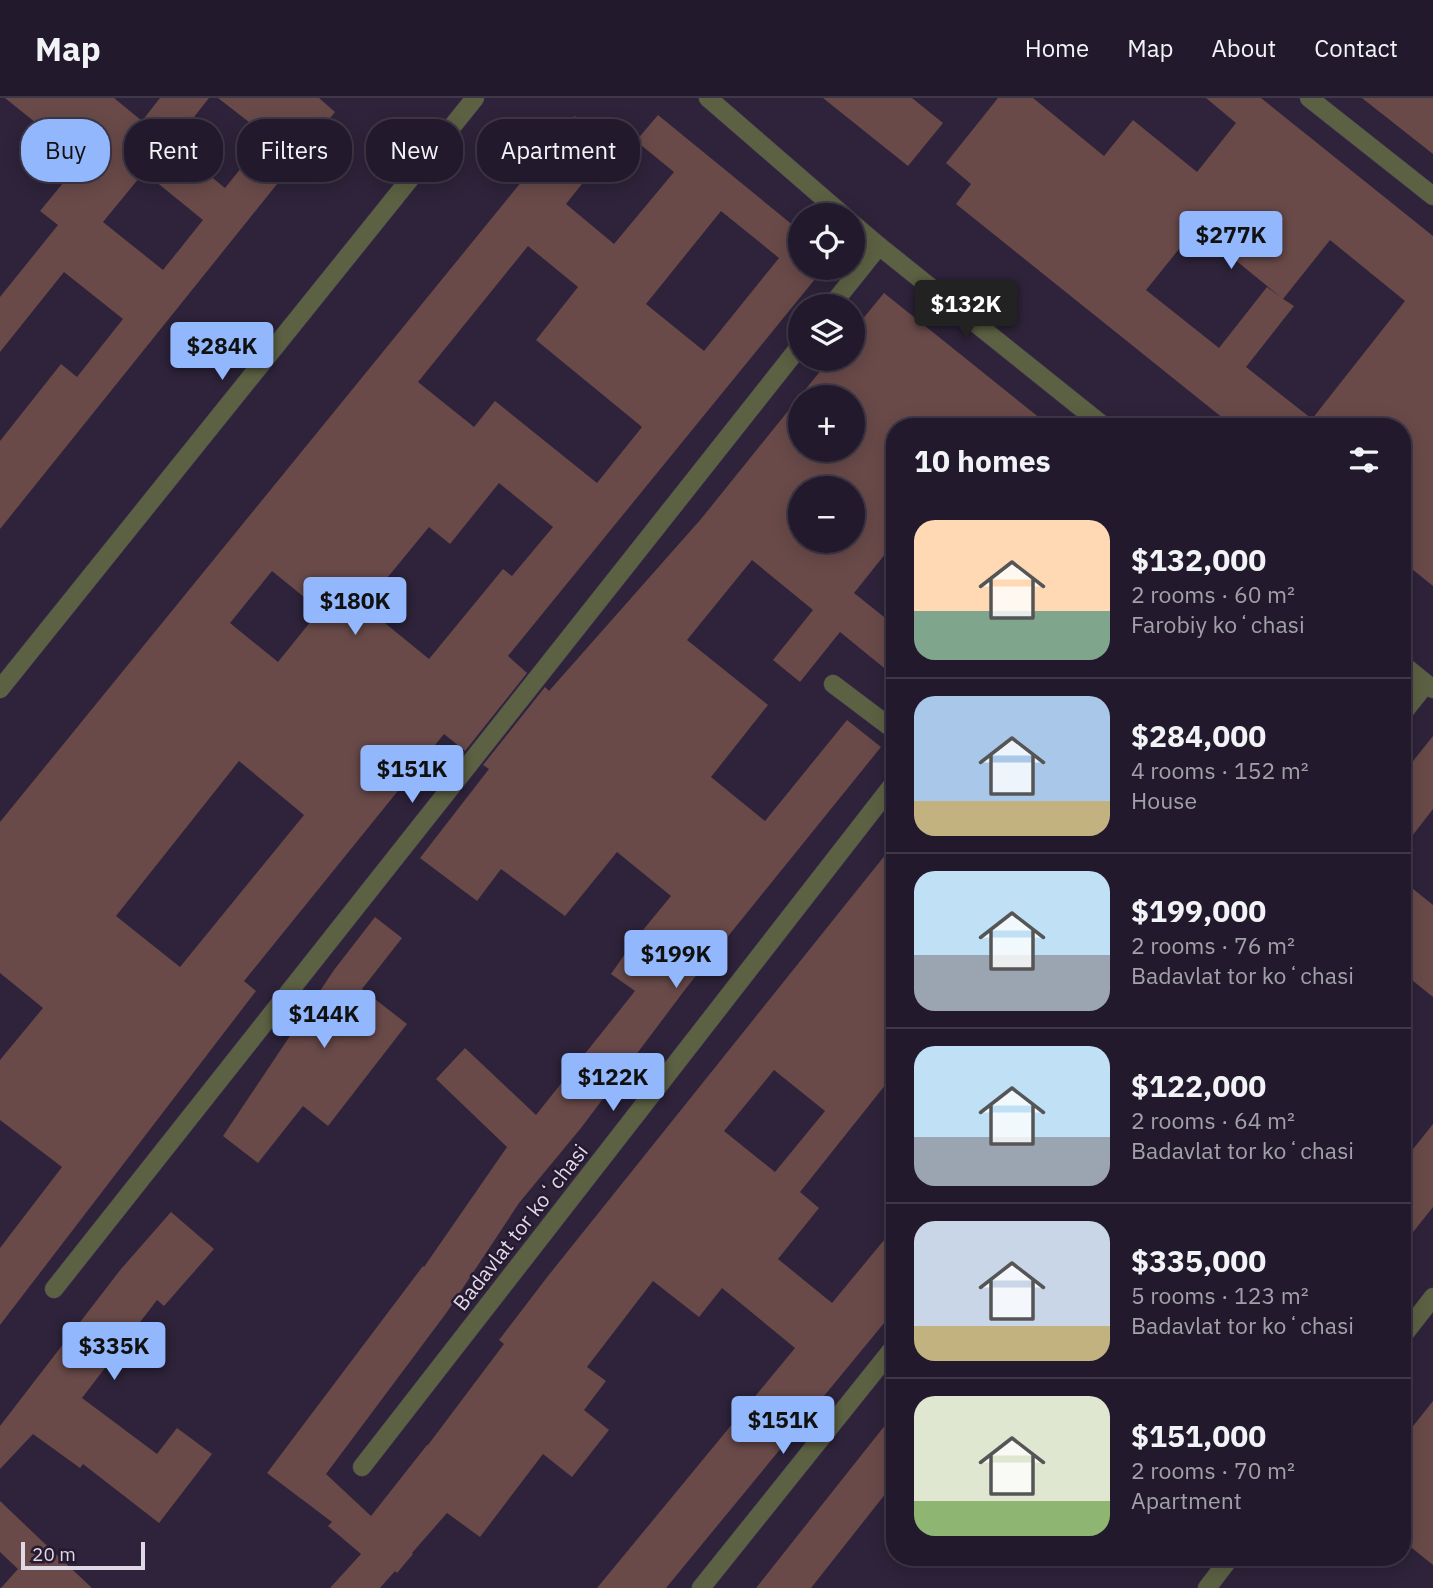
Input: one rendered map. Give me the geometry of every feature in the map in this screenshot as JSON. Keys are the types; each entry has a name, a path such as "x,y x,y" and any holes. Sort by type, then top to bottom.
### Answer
{"street":[{"path":"0,689 474,98"},
{"path":"708,98 830,203"},
{"path":"1309,98 1433,196"},
{"path":"865,234 1094,418"},
{"path":"841,294 879,246"},
{"path":"54,1289 788,360"},
{"path":"1411,671 1429,686 1411,705"},
{"path":"833,684 886,724"},
{"name":"Badavlat tor koʻchasi","path":"362,1467 886,793"},
{"path":"1411,1325 1433,1297"},
{"path":"701,1588 886,1357"},
{"path":"1206,1588 1224,1566"}],"building":[{"path":"5,98 114,98 140,119 124,119 124,182 136,182 103,222 163,270 203,220 156,182 218,182 225,188 237,173 237,182 279,182 0,529 0,441 61,364 77,377 123,319 64,272 0,352 0,297 58,225 40,211 64,182 110,182 110,119 31,119"},
{"path":"160,98 209,98 192,119 144,119"},
{"path":"218,98 319,98 335,112 329,119 245,119"},
{"path":"823,98 912,98 943,123 908,166"},
{"path":"998,98 1033,98 1104,156 1133,120 1197,172 1236,123 1206,98 1261,98 1433,236 1433,586 1411,568 1411,418 1313,418 1405,301 1330,240 1283,299 1294,306 1246,367 1311,418 1223,418 956,204 971,184 946,163","holes":["1196,228 1283,299 1267,287 1219,348 1146,290"]},
{"path":"1362,98 1433,98 1433,154"},
{"path":"658,115 788,221 788,280 814,280 803,294 788,294 788,312 508,656 527,673 465,751 444,734 244,981 256,991 0,1325 0,1248 62,1167 0,1120 0,1060 43,1008 0,973 0,822 521,182 583,182 566,204 614,244 674,172 640,144 640,136","holes":["721,211 779,258 704,351 646,304","528,246 578,287 536,340 642,427 597,483 495,401 474,427 418,382","499,483 553,527 512,576 503,569 429,659 364,606 429,527 450,544","272,571 320,610 278,662 230,623","239,761 304,815 180,967 116,916"]},
{"path":"884,293 1040,418 886,418 886,553 854,593 886,619 886,669 840,632 800,682 773,660 813,610 752,560 687,640 768,705 711,777 765,821 847,720 881,747 687,987 581,1128 519,1203 447,1312 326,1474 371,1516 504,1344 499,1340 548,1276 886,854 886,1084 800,1192 819,1208 778,1259 832,1303 886,1238 886,1321 666,1588 597,1588 795,1348 722,1288 699,1317 653,1281 587,1367 606,1381 584,1410 609,1430 572,1477 543,1454 480,1537 447,1513 397,1573 395,1571 380,1588 330,1588 361,1554 328,1526 332,1522 267,1473 424,1267 507,1147 436,1079 465,1048 536,1115 635,991 611,974 671,896 617,852 565,916 501,869 477,901 420,858 489,769 483,765 545,687 549,691 701,519 788,411 788,462 865,462 865,385 809,385 820,371 865,371 865,316","holes":["774,1070 825,1111 775,1172 724,1131"]},
{"path":"1433,736 1433,809 1411,837 1411,764"},
{"path":"1411,887 1433,905 1433,997 1411,979"},
{"path":"375,917 402,938 362,989 407,1024 328,1126 303,1106 258,1163 223,1136 334,970"},
{"path":"1433,1124 1433,1207 1411,1235 1411,1152"},
{"path":"171,1212 214,1249 164,1306 157,1300 82,1398 157,1454 177,1428 212,1454 159,1523 83,1464 80,1468 33,1434 0,1469 0,1426 121,1269"},
{"path":"1433,1401 1433,1565 1411,1547 1411,1429"},
{"path":"886,1424 886,1493 811,1588 756,1588"},
{"path":"0,1501 92,1588 1,1588 18,1569 0,1552"}]}
